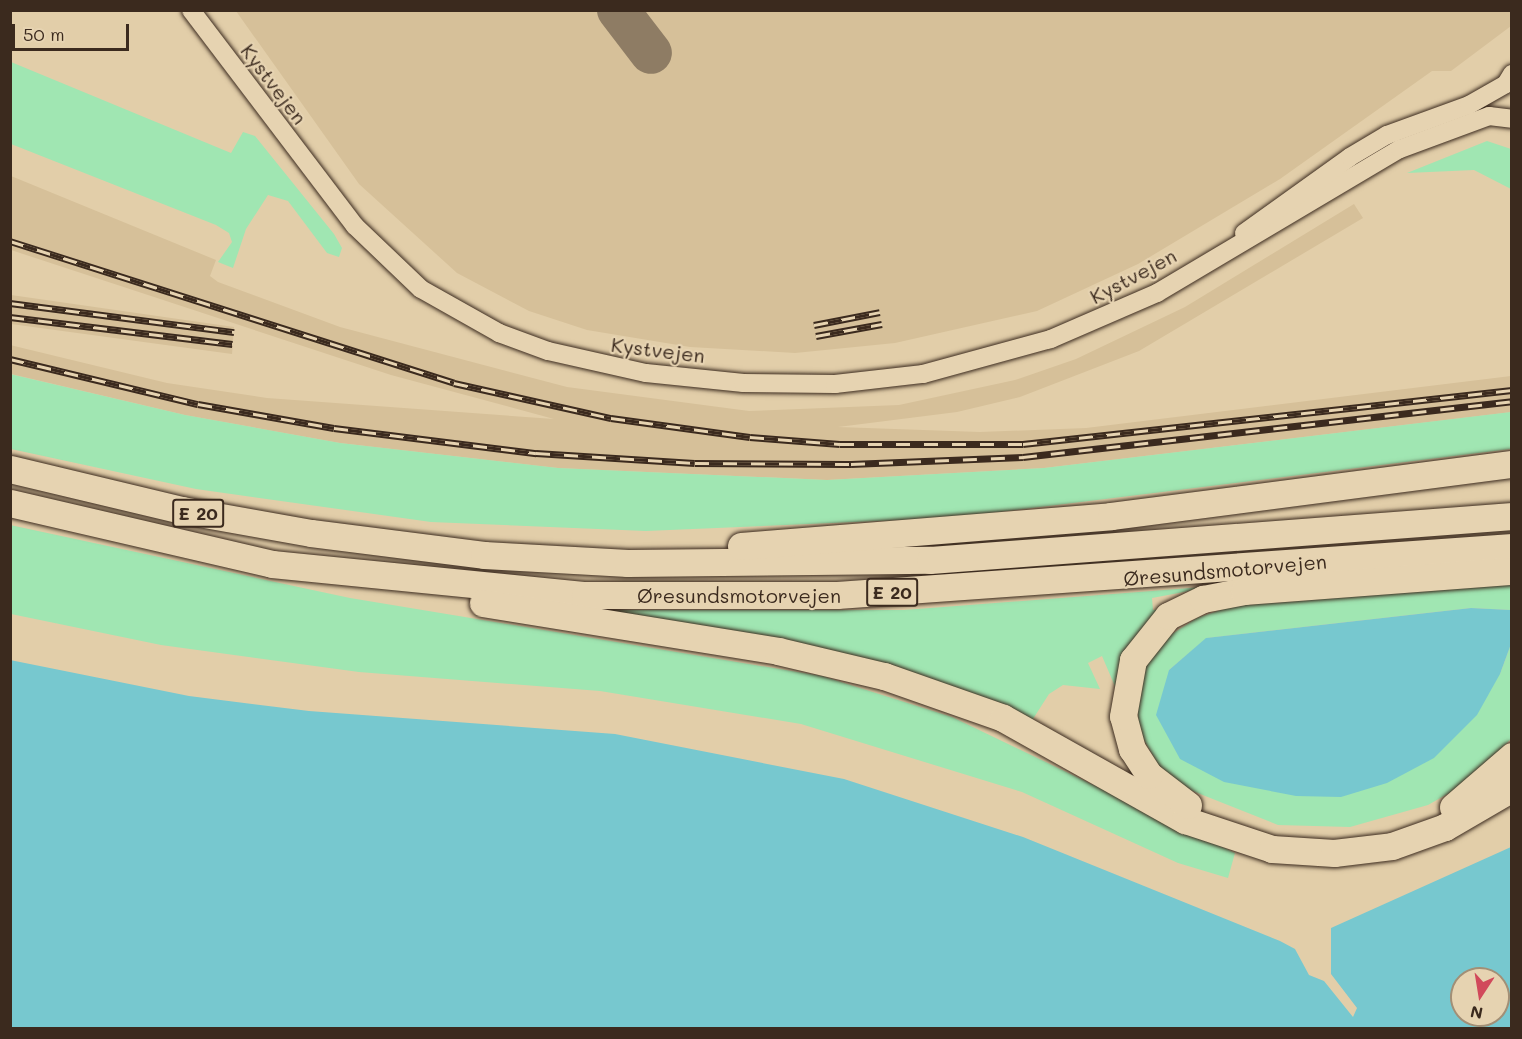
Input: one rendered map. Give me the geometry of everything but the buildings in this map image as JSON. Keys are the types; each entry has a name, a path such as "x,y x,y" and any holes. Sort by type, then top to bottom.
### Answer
{"highway":[{"path":"388,543 777,546 1111,516 1512,464"},
{"name":"Øresundsmotorvejen","path":"10,469 182,510 388,543 604,562 783,565 930,560 1512,516"},
{"name":"Øresundsmotorvejen","path":"10,503 272,564 503,589 718,598 1100,580 1512,547"},
{"path":"272,564 778,651 884,676 1003,718 1185,819 1272,849 1334,854 1392,846 1456,822 1512,788"},
{"path":"1512,571 1273,588 1203,600 1168,616 1144,640 1128,673 1123,705 1132,749 1159,785 1216,818 1277,836 1341,839 1416,823 1465,799 1512,756"}],"street":[{"name":"Kystvejen","path":"191,10 317,178 387,260 422,289 499,333 595,364 743,383 835,384 923,374 995,356 1105,318 1400,149 1489,116 1512,119"},
{"name":"Kystvejen","path":"1237,241 1254,222 1350,157 1387,135 1469,105 1506,84 1512,74"}],"shaded area":[{"path":"1511,10 1511,26 1451,71 1432,71 1280,179 1138,264 1037,311 895,343 795,353 690,347 587,330 529,311 457,273 359,184 236,11"},
{"path":"11,176 216,260 210,276 218,282 340,327 567,387 749,411 899,405 1015,380 1076,359 1185,307 1354,204 1363,218 1139,351 1020,397 957,412 838,427 980,432 1086,428 1511,376 1512,412 1044,468 827,480 558,468 340,443 185,415 11,374 10,345 167,383 267,398 554,419 391,375 11,250"},
{"path":"11,295 234,327 232,354 11,324"}],"green space":[{"path":"11,62 231,153 243,132 255,136 334,234 342,248 339,257 327,253 288,201 268,195 246,229 233,268 218,262 232,242 229,233 216,225 11,144"},
{"path":"1487,141 1511,149 1511,189 1474,170 1407,173"},
{"path":"10,374 185,415 340,443 558,468 827,480 1044,468 1511,412 1511,449 950,518 646,531 431,522 196,489 11,449"},
{"path":"10,525 350,598 822,676 952,717 1235,853 1228,878 1178,863 1022,792 801,724 600,691 359,672 161,645 11,614"},
{"path":"1511,584 1511,610 1471,608 1207,638 1169,670 1500,674 1511,644 1511,739 1465,784 1428,805 1350,827 1278,825 1180,786 1159,766 1140,733 1136,696 1146,663 1164,639 1197,618 1232,606"},
{"path":"1216,586 1152,598 1153,610 1169,608 1117,691 1102,656 1088,663 1100,689 1063,685 1049,694 1031,722 593,610 904,610"}],"water":[{"path":"1471,608 1511,610 1511,644 1500,674 1477,715 1434,758 1387,783 1341,797 1296,796 1224,782 1180,759 1156,715 1169,670 1206,638"},
{"path":"10,660 189,696 309,711 615,734 844,779 1023,837 1280,941 1295,949 1309,975 1324,981 1353,1017 1357,1008 1331,974 1331,928 1511,847 1511,1028 11,1028"}],"taxiway":[{"path":"618,10 651,53"}],"railway":[{"path":"10,241 454,383 611,418 750,437 840,444 1023,444 1512,390"},
{"path":"10,303 234,332"},
{"path":"814,325 880,312"},
{"path":"10,317 232,344"},
{"path":"816,336 882,324"},
{"path":"10,359 198,404 334,428 536,453 695,463 851,464 1023,457 1512,401"}]}
